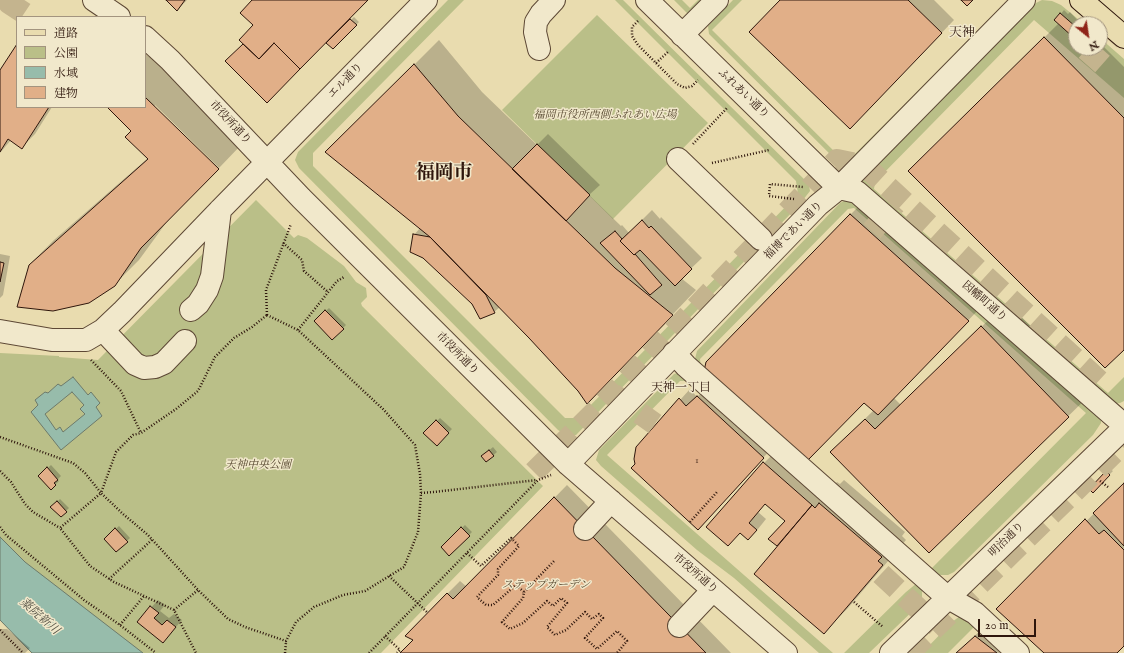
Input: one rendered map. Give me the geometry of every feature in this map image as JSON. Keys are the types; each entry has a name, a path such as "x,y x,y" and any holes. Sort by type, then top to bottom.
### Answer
{"main road":[{"path":"1081,0 1124,37"}],"street":[{"path":"94,0 118,16"},
{"name":"エル通り","path":"94,335 122,312 426,0"},
{"path":"539,49 535,32 536,22 554,0"},
{"name":"ふれあい通り","path":"647,0 676,43 839,188"},
{"path":"676,43 717,0"},
{"name":"福博であい通り","path":"568,464 818,205 839,188 1024,0"},
{"name":"市役所通り","path":"146,38 170,60 267,162 568,464 786,653"},
{"path":"686,166 761,239"},
{"name":"因幡町通り","path":"839,188 857,192 1124,425"},
{"path":"191,310 198,304 207,290 212,276 220,210"},
{"path":"0,331 52,340 94,335 135,364 144,368 155,367 164,363 185,341"},
{"path":"674,354 947,597 975,613 1018,653"},
{"name":"明治通り","path":"891,653 947,597 1124,428"},
{"path":"585,529 611,501"},
{"path":"679,626 713,590"}],"path":[{"path":"638,21 632,27 632,36 638,45 677,84 685,88 692,86 698,80"},
{"path":"656,63 676,43"},
{"path":"686,166 727,108"},
{"path":"686,166 712,163 769,150"},
{"path":"798,200 769,196 770,184 803,187"},
{"path":"267,315 266,290 291,224"},
{"path":"283,243 302,260 304,271 328,292"},
{"path":"298,330 328,292 344,277"},
{"path":"267,315 298,330 384,410 415,445 420,474 421,492 418,532 404,567 365,591 343,594 314,607 296,622 286,641 285,653"},
{"path":"60,528 101,493 116,452 133,435 141,432 176,409 198,391 215,357 234,338 252,327 267,315"},
{"path":"94,335 90,359 121,391 141,432"},
{"path":"0,437 73,463 85,473 101,493 153,539 198,590 228,619 245,627 286,641"},
{"path":"421,492 434,492 538,480 551,475 568,464"},
{"path":"0,471 11,482 25,504 34,512 60,528 90,566 109,579 174,610 196,653"},
{"path":"369,653 538,480"},
{"path":"1100,480 1108,487"},
{"path":"690,522 717,492"},
{"path":"0,527 6,536 84,600 120,625 156,653"},
{"path":"467,553 481,566 511,538 519,546 498,569 498,575 477,597 486,605 493,605 516,585 524,592"},
{"path":"109,579 153,539"},
{"path":"555,560 524,592 523,598 502,622 510,629 523,623 547,602 553,606 561,598 567,603 547,627 555,635 566,630 585,612 592,619 599,614 603,618 585,638 597,649 617,631 627,641 617,653"},
{"path":"389,576 428,613"},
{"path":"174,610 198,590"},
{"path":"120,625 144,596"},
{"path":"854,602 883,627"},
{"path":"0,630 23,653"},
{"path":"386,636 400,650 397,653"}],"green space":[{"path":"448,0 464,0 313,153 313,166 565,418 578,418 798,194 796,181 615,0 623,0 809,185 810,191 799,205 576,435 566,435 558,430 299,168 295,160 298,152"},
{"path":"674,0 682,0 690,8 698,0 705,0 691,13 687,13"},
{"path":"733,0 742,0 712,30 843,160 850,159 1008,0 1014,0 846,168 840,164 709,34 708,26"},
{"path":"1042,0 1052,1 1061,5 1074,16 1068,16 1068,20 1060,13 1054,20 1068,33 1068,49 1034,20 875,182 874,189 1108,393 1124,377 1124,401 1120,403 1114,404 863,188 861,181 1007,34 1010,24 1026,8"},
{"name":"福岡市役所西側ふれあい広場","path":"597,15 708,123 613,219 502,110"},
{"path":"1108,45 1124,59 1124,98 1076,56 1108,56"},
{"path":"848,199 1101,415 1101,423 1093,435 954,572 948,575 938,575 929,571 1086,413 854,208 848,209 700,359 701,367 695,359 697,351 840,203"},
{"name":"天神中央公園","path":"256,200 294,238 298,235 307,238 344,266 356,282 366,288 367,297 361,303 362,306 543,486 381,653 142,653 74,601 66,598 66,594 24,563 0,539 0,353 59,356 98,360"},
{"path":"677,373 688,381 680,381 607,455 833,653 819,653 734,578 697,550 596,460 599,450 674,374"},
{"path":"917,583 922,591 922,599 920,604 869,653 844,653 906,592"},
{"path":"960,616 976,625 948,653 922,653 952,622"}],"water":[{"path":"73,377 88,395 91,392 100,403 96,407 102,416 61,450 31,412 38,405 35,400 45,392 48,393 58,384 61,386","holes":["72,392 84,405 80,409 85,414 63,432 60,427 56,430 45,414"]},
{"name":"薬院新川","path":"0,537 25,562 143,653 32,653 0,620"}],"building":[{"path":"166,0 185,0 177,11"},
{"path":"252,0 368,0 300,69 274,43 259,59 239,40 253,25 240,13"},
{"path":"780,0 908,0 942,33 850,129 749,32"},
{"path":"961,0 973,0 967,6"},
{"path":"1060,13 1068,20 1068,33 1054,20"},
{"path":"350,19 357,25 333,49 326,43"},
{"path":"1044,37 1124,118 1124,350 1105,368 908,171"},
{"path":"274,43 300,69 267,103 225,61 243,44 259,59"},
{"path":"16,46 16,108 48,108 22,149 8,139 0,152 0,70"},
{"path":"414,64 458,116 615,268 673,315 587,404 578,391 529,338 430,237 325,152"},
{"path":"146,98 219,169 141,248 115,286 89,303 53,311 17,307 29,265 148,159 125,137 131,131 108,108 146,108"},
{"path":"537,144 590,195 566,221 512,169"},
{"path":"850,214 969,321 878,415 864,403 808,460 704,371 706,362"},
{"path":"642,220 649,228 651,226 692,269 675,286 640,250 634,255 620,241"},
{"path":"615,231 622,239 620,241 634,255 635,254 662,285 650,295 600,243"},
{"path":"413,234 430,237 486,295 495,313 480,319 472,304 423,258 410,252"},
{"path":"0,262 4,263 0,282"},
{"path":"325,310 344,329 332,340 314,321"},
{"path":"981,326 1069,417 929,553 830,452 865,419 875,429"},
{"path":"697,396 764,458 698,530 631,468 635,464 634,459 636,447 679,398 686,406"},
{"path":"436,420 449,433 437,446 423,433"},
{"path":"489,450 494,456 486,462 481,456"},
{"path":"763,462 812,505 777,546 768,539 785,521 765,504 749,523 757,530 748,540 740,533 728,546 706,527"},
{"path":"47,467 58,480 54,483 56,485 51,490 38,476"},
{"path":"1106,471 1110,475 1093,493 1089,489"},
{"path":"1124,483 1124,546 1093,513"},
{"name":"ステップガーデン","path":"554,497 706,653 400,653 413,640 405,636 447,593 453,599"},
{"path":"57,501 67,512 61,517 50,507"},
{"path":"819,503 882,557 878,561 883,565 824,634 754,574 812,505 815,508"},
{"path":"1085,519 1099,534 1104,530 1124,550 1124,646 1117,653 1044,653 996,609"},
{"path":"461,527 470,536 449,556 441,547"},
{"path":"115,528 128,542 116,552 104,539"},
{"path":"150,606 159,613 154,618 162,625 167,620 176,627 163,643 137,622"},
{"path":"975,636 997,653 956,653"}],"tunnel":[{"path":"11,0 9,3 28,16"},
{"path":"1087,65 1124,23"},
{"path":"534,472 613,394 837,160 865,166 1106,387"},
{"path":"872,231 895,204"},
{"path":"613,394 655,424"},
{"path":"909,653 1124,443"},
{"path":"881,574 937,626"}],"district":[{"name":"天神","path":"962,33"},
{"name":"福岡市","path":"444,174"},
{"name":"天神一丁目","path":"681,389"}]}
